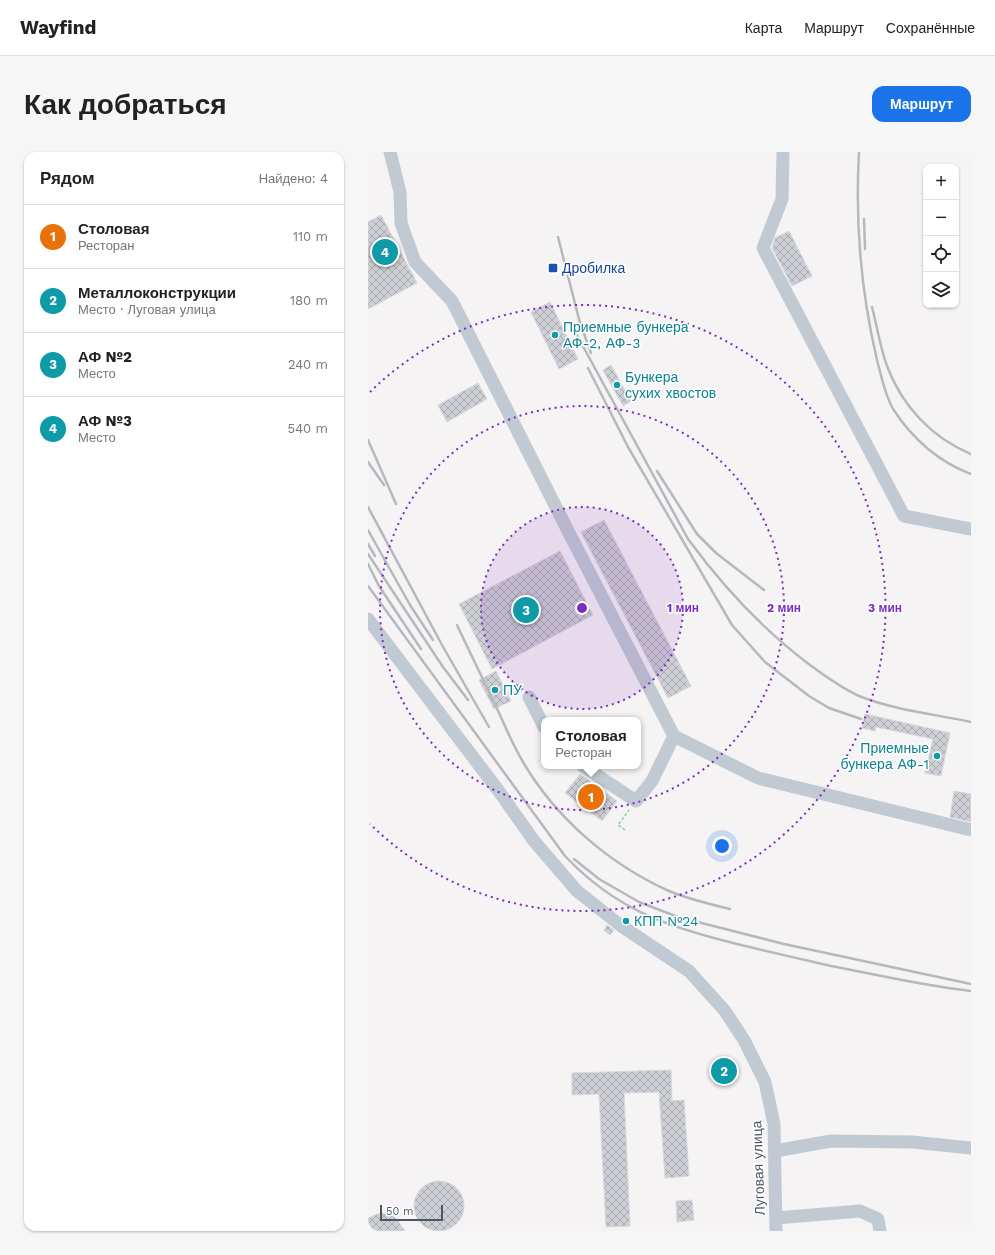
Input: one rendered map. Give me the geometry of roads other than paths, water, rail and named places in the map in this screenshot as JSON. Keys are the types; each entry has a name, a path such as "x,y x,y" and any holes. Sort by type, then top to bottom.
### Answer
{"street":[{"path":"390,152 400,192 400,223 416,262 452,301 674,736 758,778 971,830"},
{"path":"783,152 782,199 762,248 904,516 971,528"},
{"name":"Луговая улица","path":"368,619 498,790 534,841 577,891 620,925 689,971 729,1017 744,1040 765,1082 774,1124 776,1231"},
{"path":"529,697 541,721"},
{"path":"588,769 636,801 652,781 674,736"},
{"path":"775,1151 831,1141 912,1142 971,1148"},
{"path":"776,1218 860,1211 878,1219 880,1231"}],"railway":[{"path":"859,152 858,204 860,257 871,334 885,391 900,420 927,448 948,463 971,474"},
{"path":"864,219 865,249"},
{"path":"558,237 580,323 591,353"},
{"path":"872,307 880,344 887,366 893,381 901,394 910,407 931,430 957,447 971,454"},
{"path":"573,328 688,539 744,607 792,651 827,678 852,693 886,705 971,722"},
{"path":"588,368 628,447 732,625 765,662 809,696 829,708 861,719"},
{"path":"368,440 396,504"},
{"path":"368,462 384,485"},
{"path":"657,471 697,534 716,553 764,590"},
{"path":"368,507 442,645 489,727"},
{"path":"368,530 410,605 433,640"},
{"path":"368,544 375,556"},
{"path":"368,554 443,667 468,700"},
{"path":"368,564 379,586 421,649"},
{"path":"368,586 565,856 584,875 604,890 644,914 688,931 712,938 831,966 918,983 971,991"},
{"path":"457,625 520,756 536,783 568,820 605,853 647,880 669,891 730,909"},
{"path":"574,859 599,879 639,902 678,917 784,944 971,984"}],"place":[{"name":"АФ №3","path":"385,252"},
{"name":"Дробилка","path":"553,268"},
{"name":"Приемные бункера АФ-2, АФ-3","path":"555,335"},
{"name":"Бункера сухих хвостов","path":"617,385"},
{"name":"АФ №2","path":"526,610"},
{"name":"ПУ","path":"495,690"},
{"name":"Приемные бункера АФ-1","path":"937,756"},
{"name":"Столовая","path":"591,797"},
{"name":"КПП №24","path":"626,921"},
{"name":"Металлоконструкции","path":"724,1071"}]}
